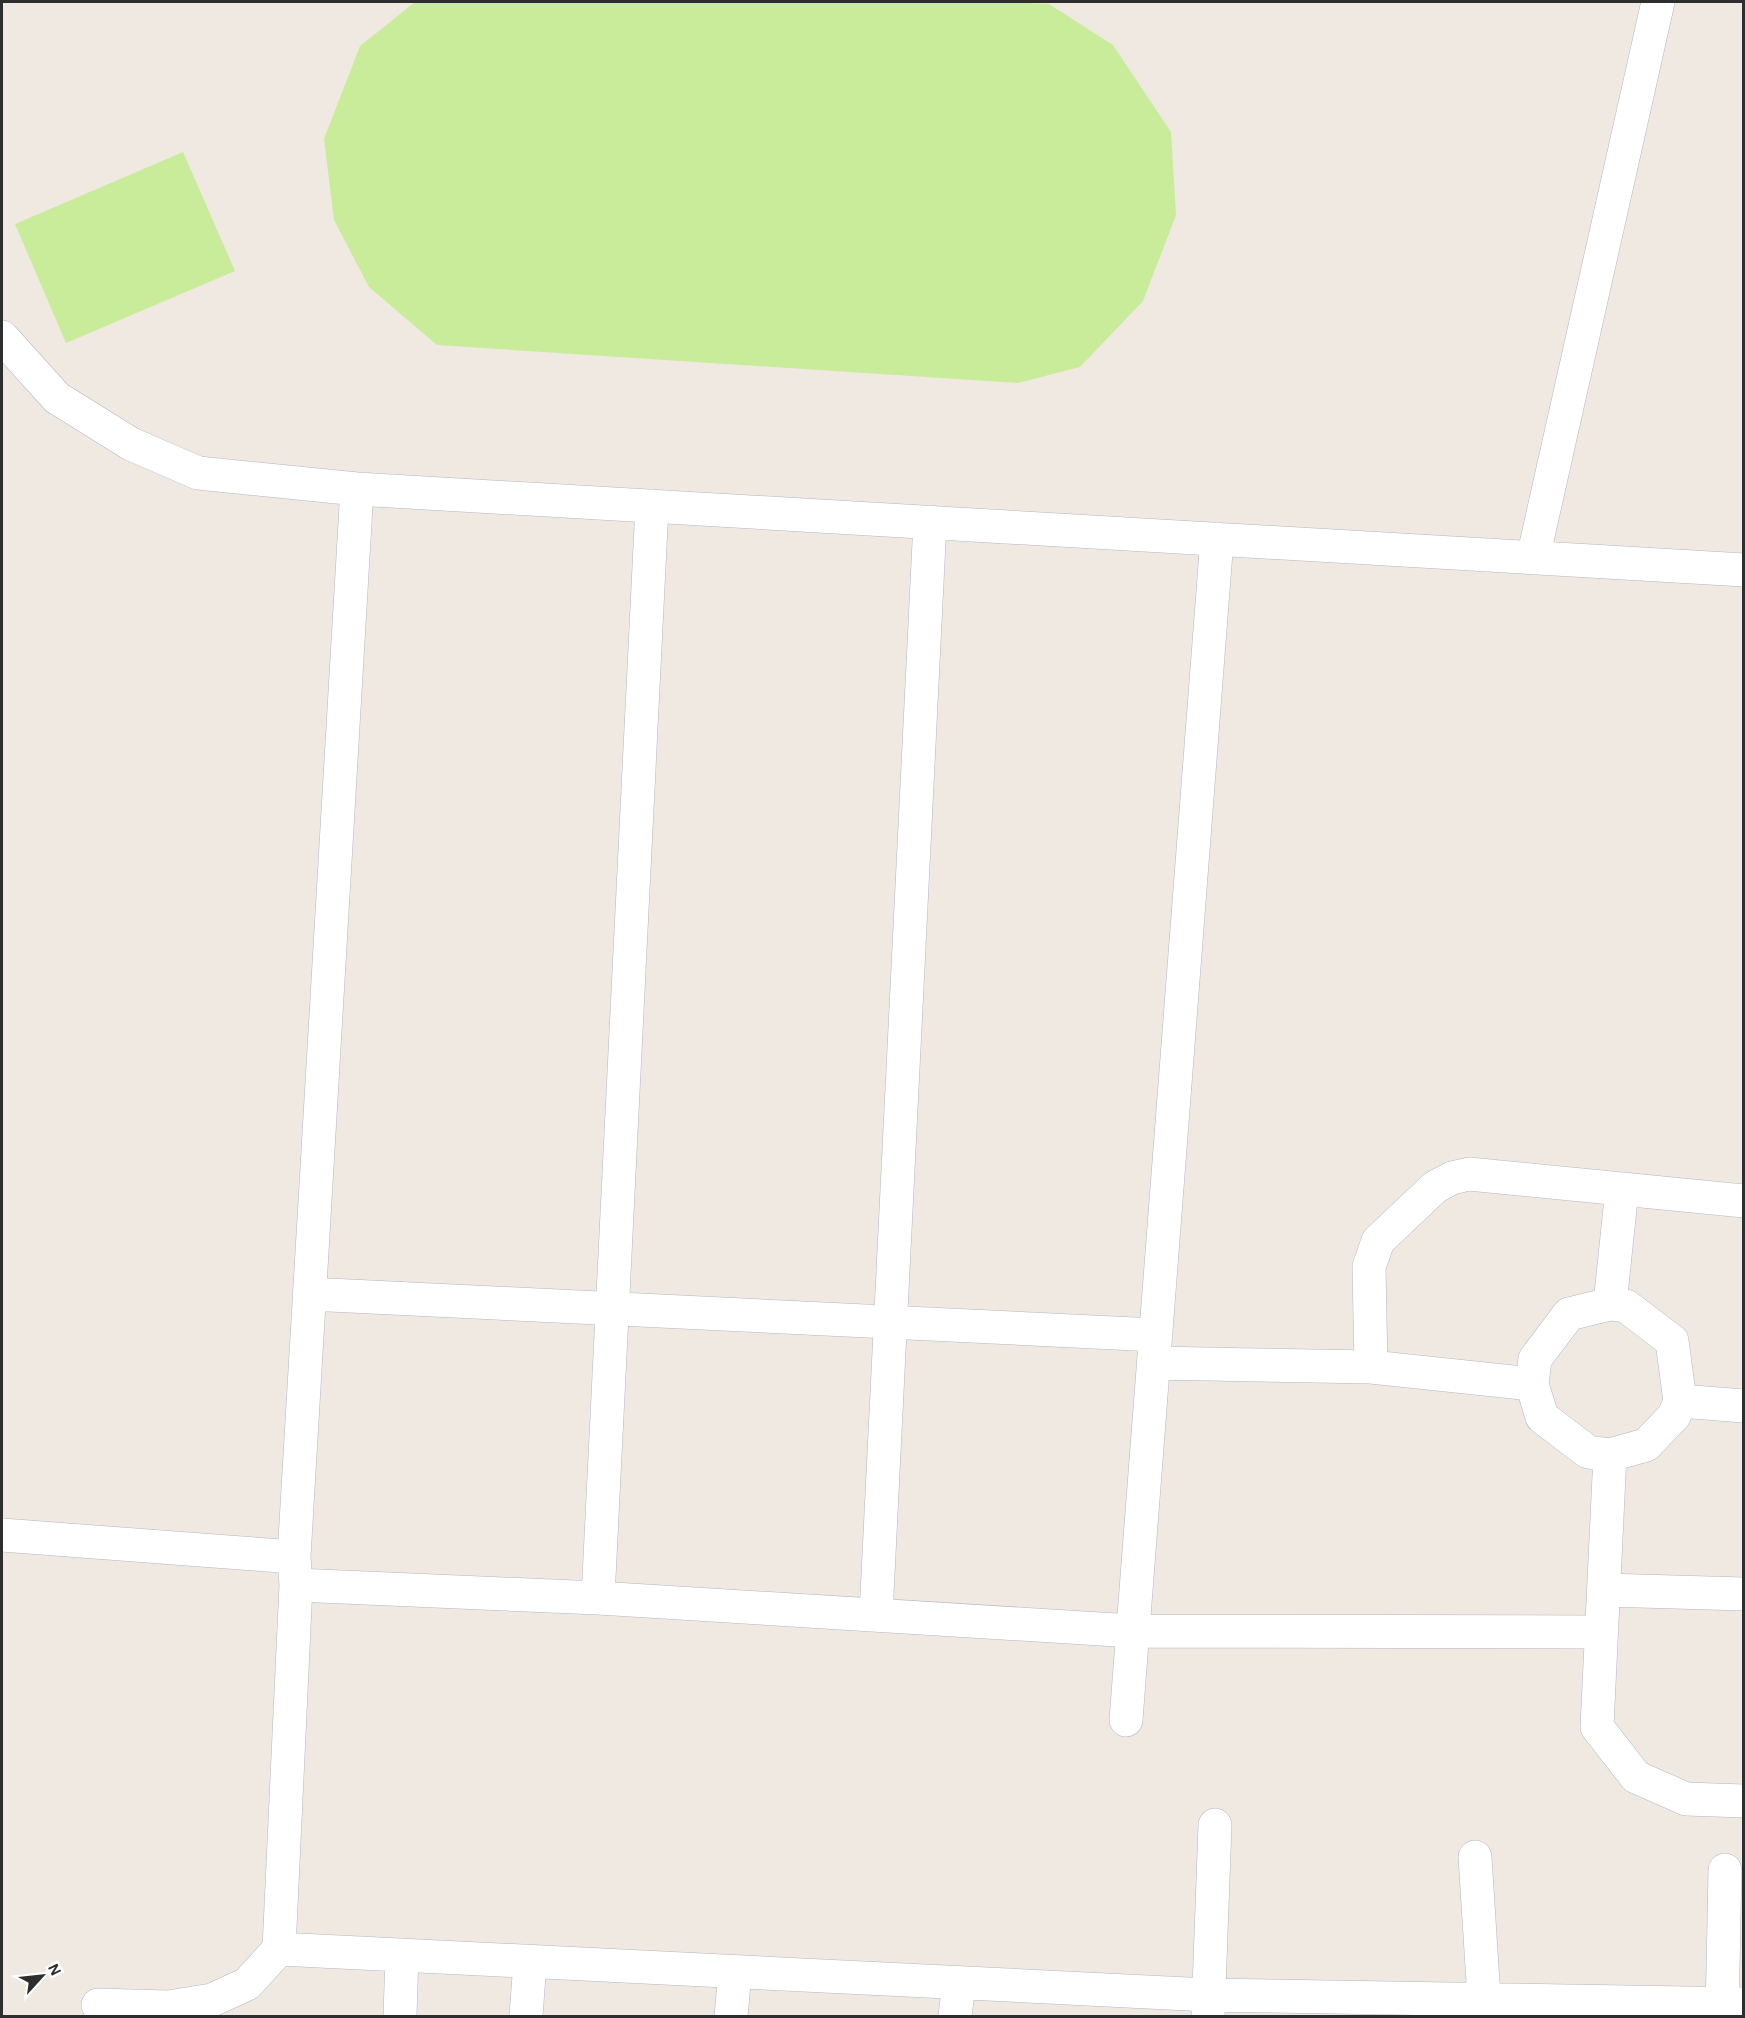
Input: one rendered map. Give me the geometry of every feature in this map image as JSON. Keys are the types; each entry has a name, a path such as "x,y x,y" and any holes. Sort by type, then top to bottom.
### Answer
{"street":[{"path":"1533,558 1658,2"},
{"path":"2,337 57,398 130,444 198,473 357,489 1743,570"},
{"path":"98,2005 168,2007 212,2000 247,1984 279,1949 309,1294 357,489"},
{"path":"598,1598 652,506"},
{"path":"876,1615 930,522"},
{"path":"1126,1720 1216,539"},
{"path":"1371,1367 1370,1267 1378,1241 1435,1187 1452,1178 1469,1174 1743,1201"},
{"path":"1610,1304 1622,1189"},
{"path":"309,1294 891,1322 1532,1384"},
{"path":"1610,1304 1626,1306 1672,1341 1680,1401 1674,1416 1646,1445 1610,1455 1588,1452 1542,1417 1532,1384 1535,1359 1569,1314 1610,1304"},
{"path":"1680,1401 1743,1406"},
{"path":"1610,1455 1597,1726 1636,1777 1686,1799 1743,1801"},
{"path":"2,1535 295,1571 598,1598 1133,1631 1601,1632"},
{"path":"1604,1590 1743,1594"},
{"path":"1208,2006 1215,1825"},
{"path":"1475,1857 1483,2007"},
{"path":"279,1949 959,1983 1208,2006 1730,2008 1725,1870"},
{"path":"400,2016 402,1956"},
{"path":"526,2016 530,1962"},
{"path":"731,2016 735,1972"},
{"path":"955,2016 959,1983"}],"green space":[{"path":"415,2 1007,2 1049,4 1113,45 1171,132 1176,215 1143,301 1080,367 1018,383 437,345 369,287 334,220 324,139 360,46"},
{"path":"183,152 235,271 66,343 15,224"}]}
